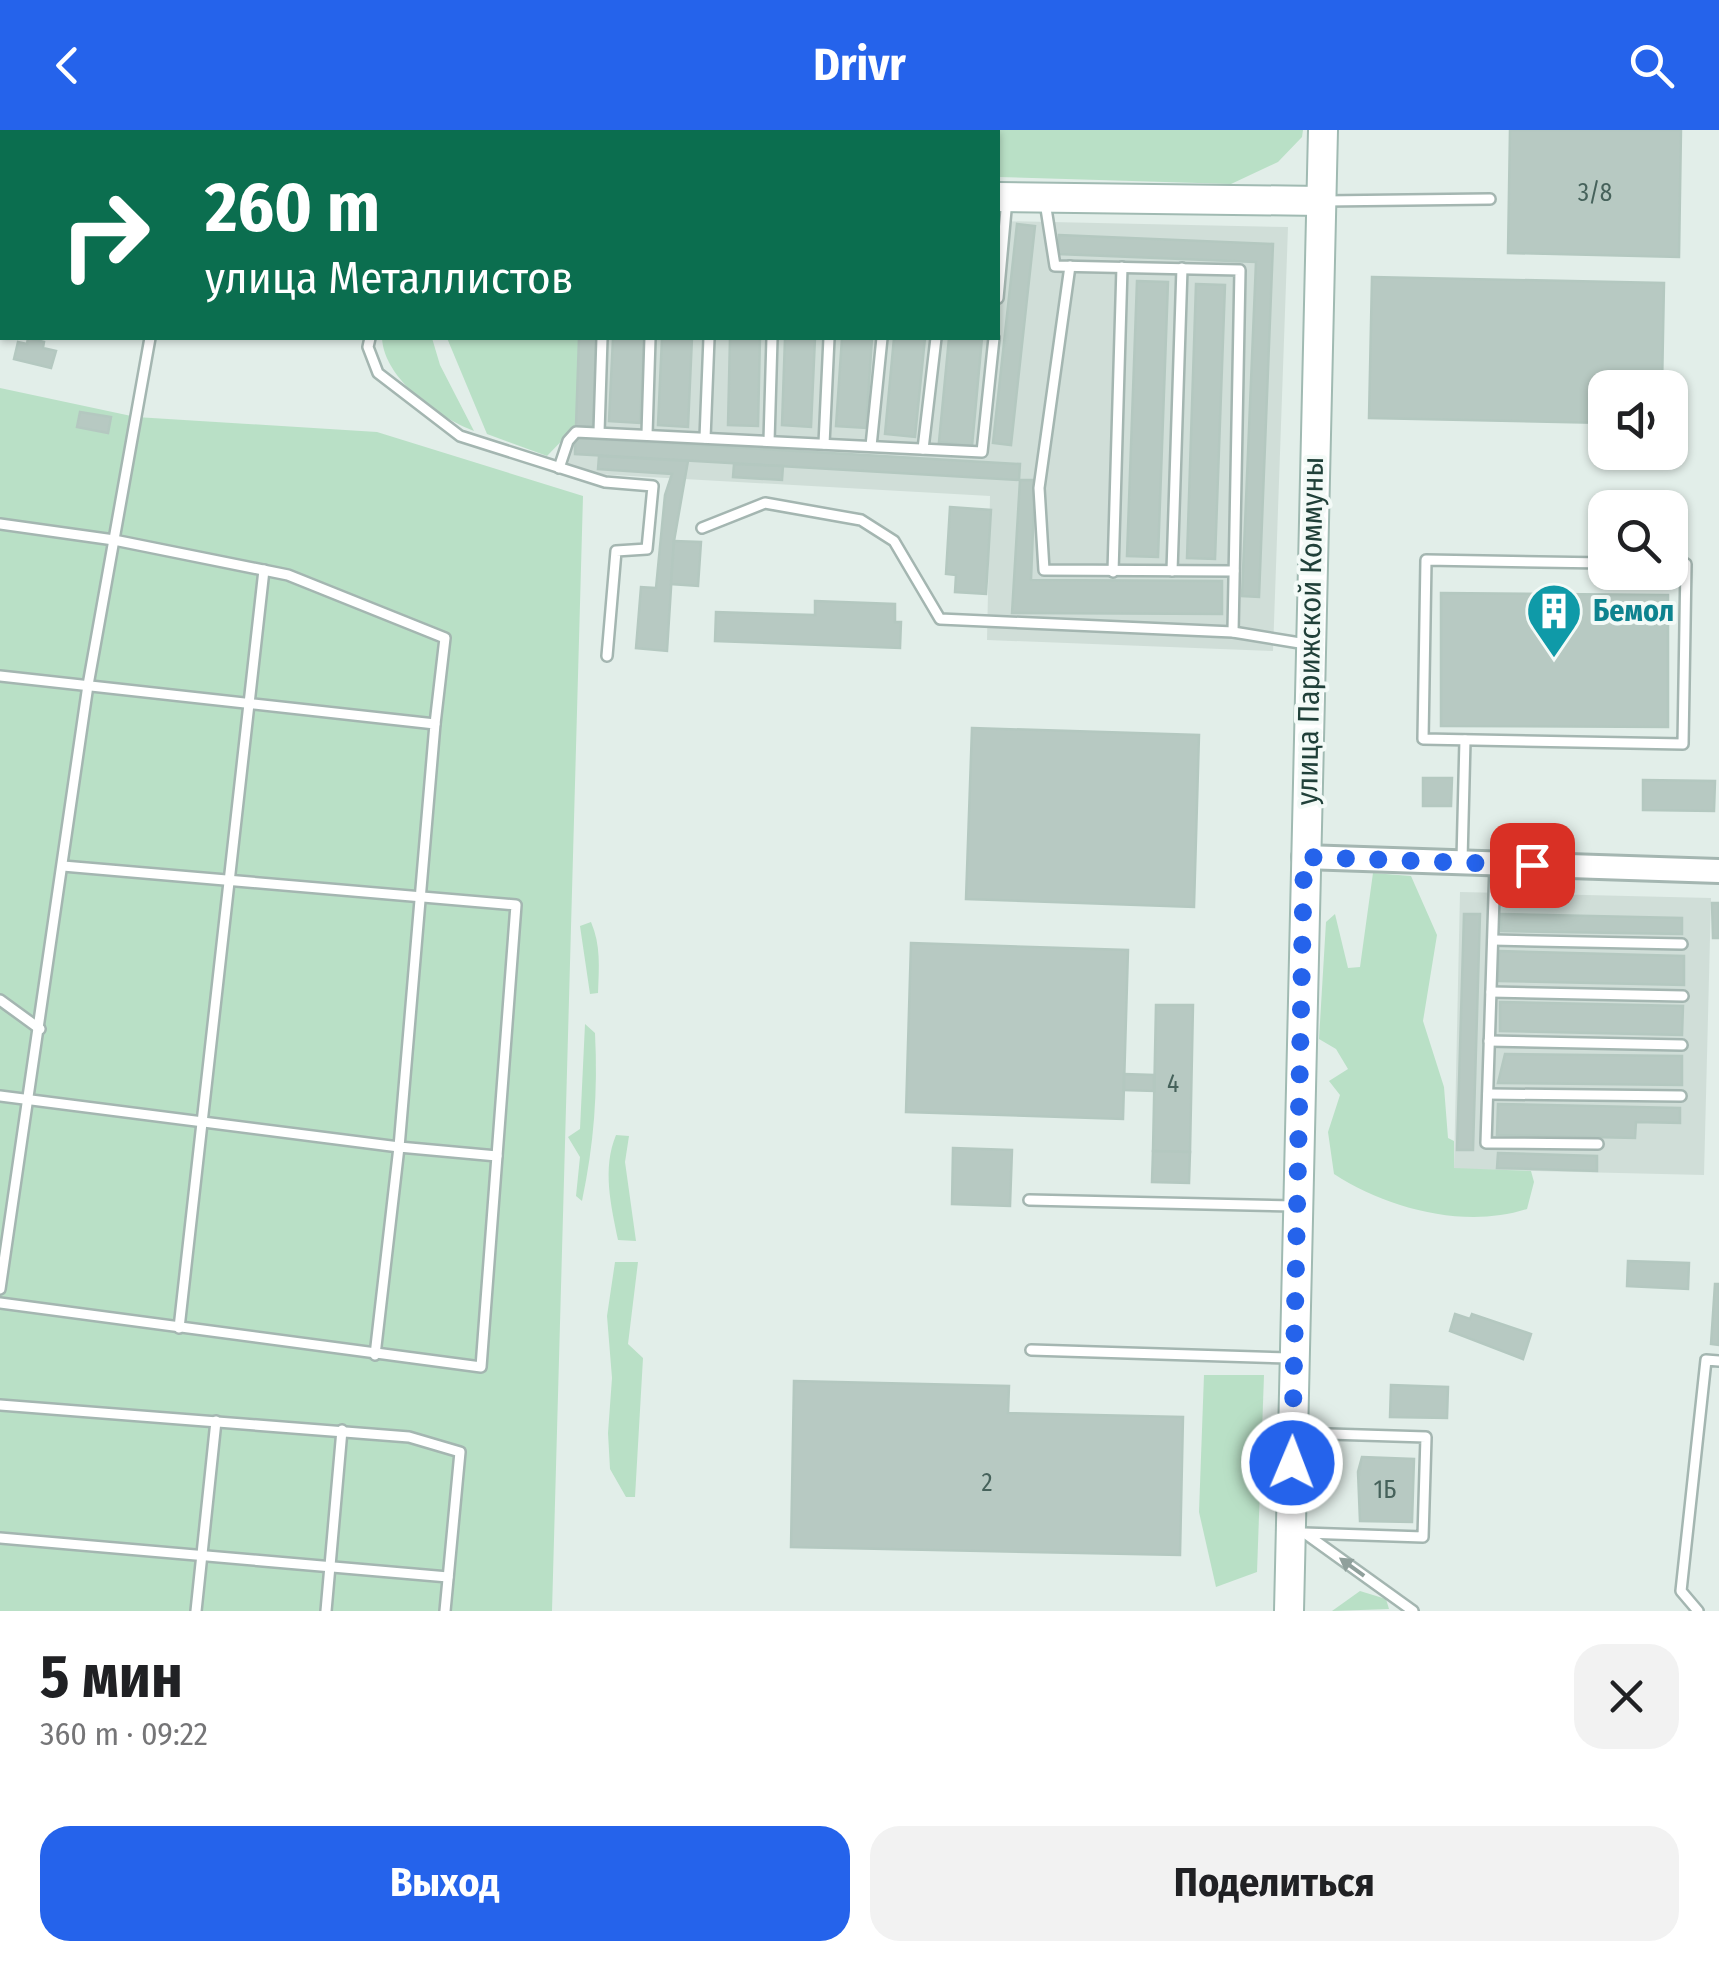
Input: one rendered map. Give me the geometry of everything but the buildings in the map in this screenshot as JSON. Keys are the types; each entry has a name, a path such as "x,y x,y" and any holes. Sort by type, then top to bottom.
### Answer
{"main road":[{"name":"улица Парижской Коммуны","path":"1289,1611 1297,1528 1291,1358 1324,130"},
{"path":"1002,197 1321,201"}],"street":[{"path":"1304,857 1719,871"}],"lane":[{"path":"1000,248 1002,197"},
{"path":"1045,197 1055,266 1240,270 1233,632"},
{"path":"1321,201 1490,199"},
{"path":"1070,266 1040,488 1044,570 1234,572"},
{"path":"1114,572 1122,267"},
{"path":"1172,571 1182,268"},
{"path":"0,1289 88,685 150,340"},
{"path":"370,340 368,347 378,373 460,436 605,482 654,486 648,549 616,551 607,656"},
{"path":"599,432 602,340"},
{"path":"647,434 650,340"},
{"path":"706,438 709,340"},
{"path":"768,441 772,340"},
{"path":"824,444 829,340"},
{"path":"871,446 882,340"},
{"path":"923,449 936,340"},
{"path":"559,468 568,441 576,432 982,452 994,340"},
{"path":"702,528 766,503 861,520 894,541 940,619 1233,632 1309,644"},
{"path":"0,524 114,540 288,575 444,638 399,1147 375,1355"},
{"path":"1588,563 1426,560 1423,739 1683,744 1686,590"},
{"path":"179,1328 246,702 264,570"},
{"path":"0,676 435,724"},
{"path":"1462,862 1466,740"},
{"path":"1495,864 1486,1143 1598,1144"},
{"path":"0,1303 481,1367 516,905 63,866"},
{"path":"1493,940 1682,944"},
{"path":"1491,992 1683,996"},
{"path":"0,1000 40,1029"},
{"path":"1490,1041 1682,1045"},
{"path":"1488,1094 1681,1096"},
{"path":"0,1096 497,1156"},
{"path":"1029,1200 1296,1206"},
{"path":"1031,1350 1291,1358"},
{"path":"1698,1611 1681,1591 1706,1360 1719,1361"},
{"path":"0,1404 342,1430 408,1437 460,1452 445,1611"},
{"path":"196,1611 216,1421"},
{"path":"326,1611 342,1430"},
{"path":"1292,1432 1426,1438 1422,1537 1297,1528"},
{"path":"1297,1528 1397,1606 1413,1611"},
{"path":"0,1538 448,1576"}],"shaded area":[{"path":"1000,221 1288,227 1273,651 987,640 990,496 560,472 565,340 1000,340"},
{"path":"1460,892 1711,898 1704,1175 1454,1169"}],"green space":[{"path":"1000,130 1303,130 1302,137 1278,162 1231,184 1000,177"},
{"path":"382,340 433,340 440,365 474,431 415,395 392,368"},
{"path":"448,340 579,340 576,426 547,456 487,434"},
{"path":"0,388 136,417 377,432 583,496 552,1611 0,1611"},
{"path":"1373,873 1411,876 1437,935 1423,1021 1444,1087 1448,1138 1454,1141 1454,1168 1531,1171 1534,1182 1527,1209 1478,1217 1428,1212 1378,1197 1334,1174 1328,1132 1340,1095 1329,1081 1348,1069 1336,1049 1319,1039 1326,922 1335,914 1348,968 1360,967"},
{"path":"591,922 599,966 598,993 590,994 580,926"},
{"path":"585,1024 595,1033 596,1076 582,1201 576,1196 580,1157 568,1137 580,1129"},
{"path":"616,1135 629,1136 625,1162 636,1241 618,1240 613,1214 609,1161"},
{"path":"615,1262 638,1262 628,1344 643,1358 635,1497 626,1497 610,1469 612,1378 607,1316"},
{"path":"1204,1375 1264,1375 1257,1572 1216,1587 1199,1512"},
{"path":"1360,1591 1386,1599 1389,1609 1332,1611"}],"place":[{"name":"Бемол","path":"1554,660"}],"route":[{"path":"1292,1463 1291,1358 1304,857 1532,865"}]}
